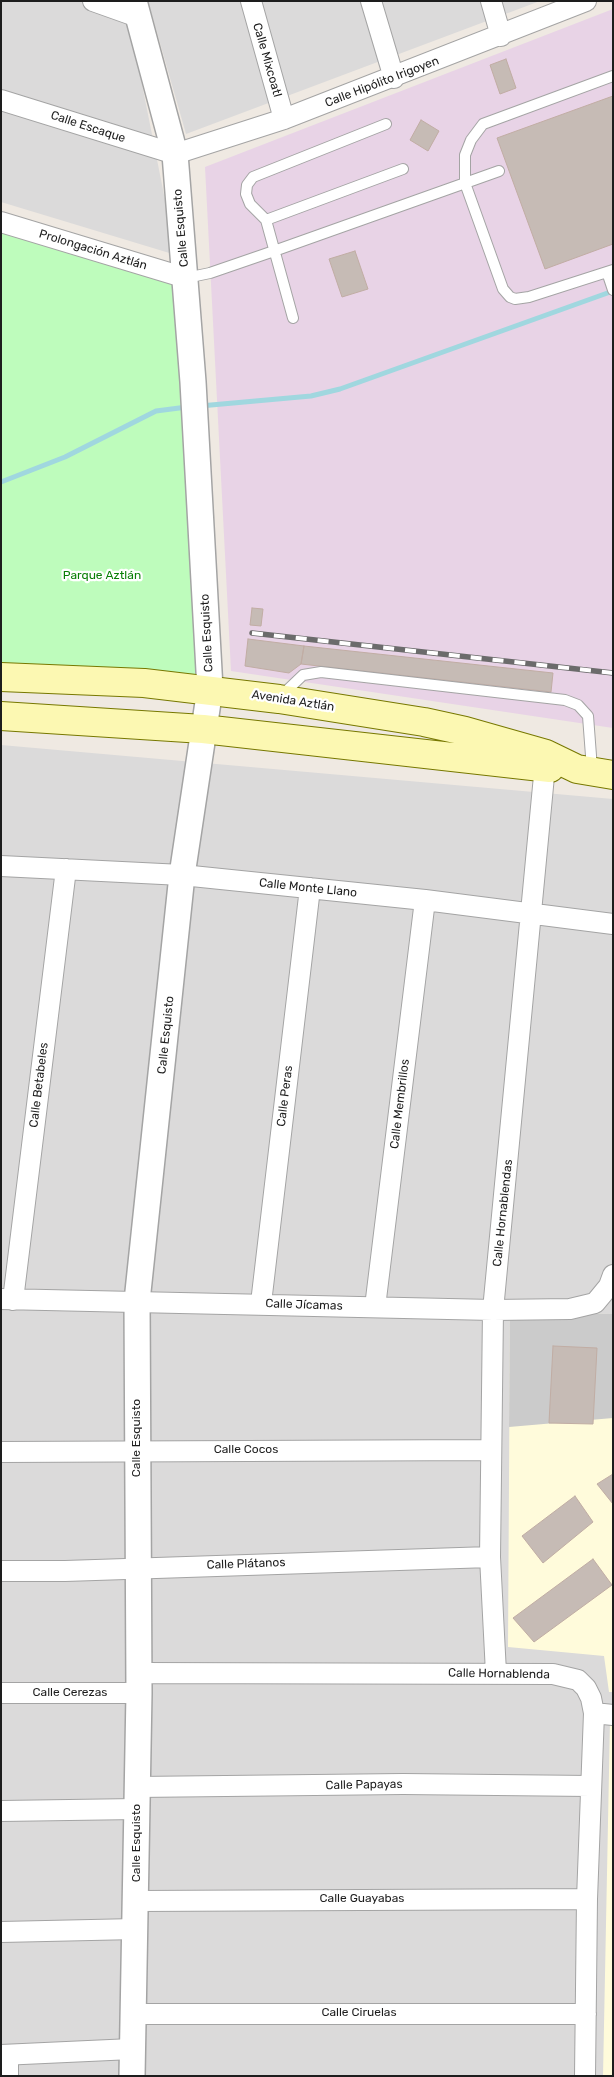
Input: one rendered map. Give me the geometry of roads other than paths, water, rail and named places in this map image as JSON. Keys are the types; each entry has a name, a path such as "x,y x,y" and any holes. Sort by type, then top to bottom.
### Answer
{"main road":[{"name":"Avenida Aztlán","path":"1,677 144,683 207,710 545,761 594,772"},
{"name":"Avenida Aztlán","path":"1,716 207,710 279,699 424,722 545,761"},
{"path":"207,710 350,730 389,730 424,722"}],"street":[{"path":"93,1 136,9"},
{"name":"Calle Mixcoatl","path":"251,1 284,119"},
{"path":"371,1 394,78"},
{"path":"491,1 500,36"},
{"name":"Calle Hipólito Irigoyen","path":"175,154 284,119 394,78 586,1"},
{"name":"Calle Esquisto","path":"132,2076 139,1683 137,1301 182,875 207,710 186,278 175,154 136,9"},
{"name":"Calle Escaque","path":"1,100 175,154"},
{"name":"Prolongación Aztlán","path":"1,222 186,278"},
{"name":"Calle Hornablendas","path":"496,1673 490,1557 493,1310 545,761"},
{"name":"Calle Monte Llano","path":"1,866 182,875 425,900 613,924"},
{"name":"Calle Betabeles","path":"7,1300 66,869"},
{"name":"Calle Peras","path":"261,1303 310,888"},
{"name":"Calle Membrillos","path":"375,1307 425,900"},
{"name":"Calle Jícamas","path":"7,1300 261,1303 493,1310 570,1309 595,1303 602,1295 613,1275"},
{"name":"Calle Cocos","path":"1,1452 491,1450"},
{"name":"Calle Plátanos","path":"1,1571 490,1557"},
{"name":"Calle Hornablenda","path":"139,1683 496,1673 553,1674 578,1680 586,1688 603,1714 590,1786 585,2076"},
{"name":"Calle Cerezas","path":"1,1694 139,1683"},
{"name":"Calle Papayas","path":"1,1811 137,1798 403,1784 590,1786"},
{"name":"Calle Guayabas","path":"136,1901 587,1899"},
{"path":"1,1932 136,1929"},
{"name":"Calle Ciruelas","path":"132,2014 586,2014"},
{"path":"8,2076 4,2055 132,2049"}],"lane":[{"path":"612,286 610,271 530,297 515,299 510,297 503,289 465,183 465,155 471,140 483,124 613,76"},
{"path":"293,318 266,220 250,204 246,194 247,185 253,176 386,124"},
{"path":"266,220 403,169"},
{"path":"186,278 274,251 499,171"},
{"path":"279,699 298,679 311,672 321,672 565,700 578,705 588,716 594,772"}],"waterway":[{"path":"200,406 311,396 340,389 613,291"},
{"path":"1,482 65,457 156,411 187,407"}],"railway":[{"path":"252,633 613,673"}],"park label":[{"name":"Parque Aztlán","path":"102,576"}]}
